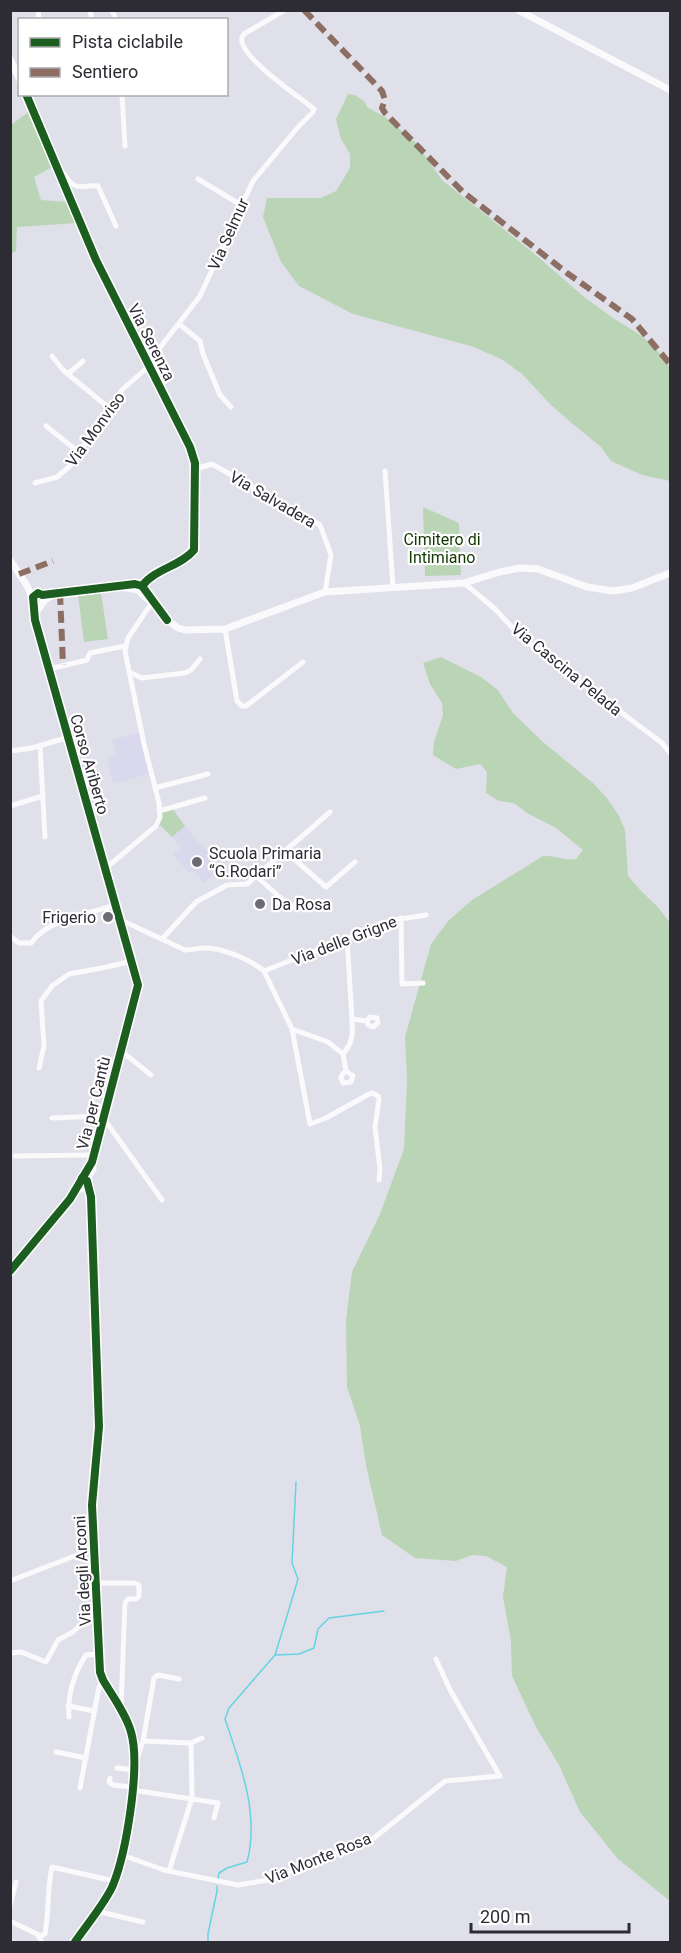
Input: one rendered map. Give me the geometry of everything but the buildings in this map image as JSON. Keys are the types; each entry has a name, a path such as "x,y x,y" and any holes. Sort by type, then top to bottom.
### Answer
{"street":[{"name":"Via Selmur","path":"148,365 200,296 253,181 313,112 314,109 256,62 242,42 244,34 285,10"},
{"path":"518,10 670,90"},
{"path":"10,59 18,76"},
{"name":"Via Serenza","path":"27,96 96,260 190,447 195,464 194,550 154,574 142,586"},
{"path":"122,96 125,146"},
{"path":"57,168 64,171 71,183 77,187 98,186 116,226"},
{"path":"198,179 241,205"},
{"path":"179,324 200,341 220,395 231,407"},
{"path":"52,356 68,374 109,408"},
{"path":"68,374 83,361"},
{"name":"Via Monviso","path":"35,483 57,477 70,466 123,389 148,365"},
{"path":"46,426 80,453"},
{"name":"Via Salvadera","path":"195,470 212,464 320,525 331,555 325,592"},
{"path":"385,471 393,587"},
{"path":"10,560 38,599 55,594 131,583 142,586 167,620 185,630 225,629 325,592 464,583 519,568 538,569 587,587 613,591 632,588 670,573"},
{"name":"Via Cascina Pelada","path":"464,583 495,609 522,638 662,742 670,753"},
{"path":"113,586 141,592 152,602"},
{"path":"122,587 142,586"},
{"name":"Corso Ariberto","path":"38,599 35,615 121,920"},
{"path":"106,868 156,826 160,817 159,803 125,646 152,602"},
{"path":"225,629 237,701 242,706 303,662"},
{"path":"49,669 87,660 90,654 125,646"},
{"path":"129,672 142,678 185,674 200,659"},
{"path":"10,751 40,746 69,737"},
{"path":"40,746 45,837"},
{"path":"155,788 208,774"},
{"path":"10,806 43,796"},
{"path":"159,811 205,798"},
{"path":"162,939 196,902 226,885 247,884 330,812"},
{"path":"285,851 326,886 355,862"},
{"path":"256,876 292,908 299,900"},
{"path":"10,936 19,943 31,943 37,934 61,921 116,905"},
{"name":"Via delle Grigne","path":"264,971 401,918 426,915"},
{"path":"401,918 402,984 423,983"},
{"path":"121,920 185,950 195,950 201,947 218,950 256,964 264,971 292,1029 310,1124 326,1118 369,1094 375,1094 379,1099 375,1127 379,1179"},
{"name":"Via per Cantù","path":"10,1271 85,1180 92,1158 138,985 121,920"},
{"path":"342,1054 351,1042 353,1034 347,938"},
{"path":"39,1068 44,1046 41,1001 52,986 69,974 107,968 132,961"},
{"path":"352,1019 368,1021"},
{"path":"292,1029 328,1042 342,1054 346,1071"},
{"name":"Via per Cantù","path":"120,1050 151,1075"},
{"path":"52,1118 102,1116 162,1200"},
{"path":"15,1156 92,1158"},
{"path":"70,1199 74,1198 85,1180"},
{"name":"Via degli Arconi","path":"75,1942 112,1887 122,1855 135,1767 130,1730 121,1710 102,1680 99,1654 92,1505 99,1427 91,1196 85,1180"},
{"path":"78,1192 82,1191 91,1196"},
{"path":"10,1581 95,1548"},
{"path":"96,1582 139,1585 139,1596 136,1599 128,1599 125,1603 121,1710"},
{"path":"10,1653 21,1652 46,1662 58,1640 73,1632 97,1609"},
{"path":"69,1717 68,1706 73,1682 83,1659 86,1655 99,1654"},
{"name":"Via Monte Rosa","path":"122,1855 169,1871 238,1885 268,1880 374,1838 445,1781 500,1776 450,1690 436,1659"},
{"path":"117,1768 135,1767 143,1742 154,1678 158,1675 179,1679"},
{"path":"80,1788 102,1680"},
{"path":"68,1706 94,1712"},
{"path":"143,1742 191,1743 202,1738"},
{"path":"169,1871 192,1798 191,1743"},
{"path":"56,1752 86,1758"},
{"path":"110,1778 113,1785 218,1803 214,1818"},
{"path":"10,1920 41,1940 45,1934 52,1867 114,1881"},
{"path":"10,1906 16,1882"},
{"path":"96,1911 144,1922"}],"shaded area":[{"path":"140,732 152,773 113,784 106,758 116,755 112,740"},
{"name":"Scuola Primaria “G.Rodari”","path":"185,826 221,869 204,883 194,871 189,873 173,854 181,848 172,837"}],"green space":[{"path":"348,94 355,95 364,101 367,107 385,117 416,143 442,180 583,296 642,336 658,351 670,368 670,481 642,475 611,461 601,447 551,405 522,374 503,360 474,347 353,314 299,286 281,262 263,217 267,198 321,198 336,191 350,168 350,154 341,139 336,119"},
{"path":"31,110 54,166 34,177 41,200 68,202 77,223 17,227 16,251 11,254 11,125"},
{"name":"Cimitero di Intimiano","path":"423,507 459,523 461,575 425,576"},
{"path":"101,593 108,639 84,642 78,595"},
{"path":"441,657 481,677 498,690 513,713 606,797 618,814 625,830 628,876 670,923 670,1901 618,1859 580,1812 559,1765 536,1727 512,1676 511,1641 503,1597 507,1567 486,1556 472,1555 456,1561 415,1558 382,1535 366,1465 360,1426 347,1387 346,1320 352,1272 380,1214 404,1149 407,1080 405,1037 431,944 449,920 472,900 543,856 576,859 583,850 556,828 527,813 514,803 499,801 486,793 487,772 480,764 456,769 433,755 434,742 443,715 442,703 430,684 423,663"},
{"path":"172,808 185,826 172,837 160,825 157,828 159,811"}],"waterway":[{"path":"218,1879 219,1873 227,1868 247,1862 250,1844 250,1808 242,1771 225,1719 229,1708 275,1655 287,1616 298,1579 292,1563 296,1482"},
{"path":"275,1655 299,1654 314,1648 318,1629 329,1618 384,1611"},
{"path":"208,1942 217,1886"}],"marked path":[{"path":"304,10 382,91 385,100 382,108 385,113 463,192 567,273 632,319 670,364"},
{"path":"19,574 53,561"},
{"path":"60,593 63,665"}],"cycle path":[{"path":"27,96 96,260 190,447 195,463 194,550 182,560 154,575 142,586"},
{"path":"10,1271 70,1199 92,1162 138,985 35,620 33,597 38,593 42,595 135,584 142,586 167,620"},
{"path":"75,1942 106,1899 118,1871 131,1809 134,1766 134,1747 129,1725 100,1672 92,1505 99,1427 91,1197 87,1181 82,1178"}],"place":[{"name":"Scuola Primaria “G.Rodari”","path":"197,862"},
{"name":"Da Rosa","path":"260,904"},
{"name":"Frigerio","path":"108,917"}]}
